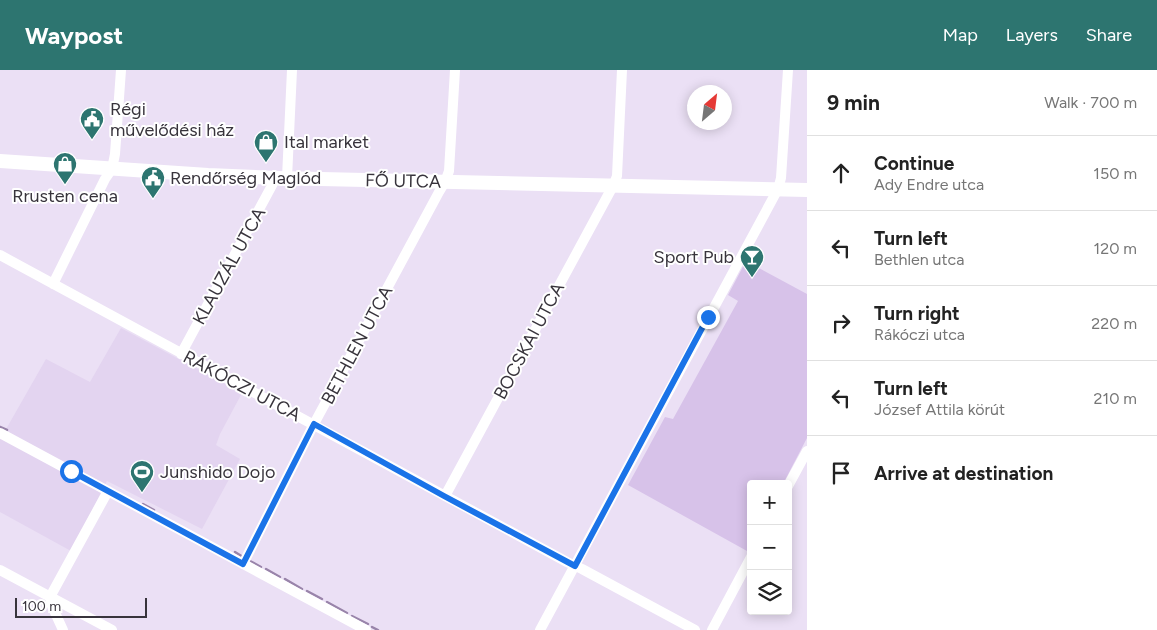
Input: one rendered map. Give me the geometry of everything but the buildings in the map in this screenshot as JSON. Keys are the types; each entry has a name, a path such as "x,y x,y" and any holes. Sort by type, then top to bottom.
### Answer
{"main road":[{"name":"FŐ UTCA","path":"0,161 282,178 807,190"}],"street":[{"path":"53,284 105,179 112,169 115,154 121,70"},
{"path":"282,178 292,70"},
{"path":"446,182 449,171 455,70"},
{"path":"614,186 617,176 622,70"},
{"path":"540,630 778,190 781,178 788,70"},
{"name":"KLAUZÁL UTCA","path":"181,354 282,178"},
{"name":"BETHLEN UTCA","path":"243,564 314,424 446,182"},
{"name":"BOCSKAI UTCA","path":"444,496 614,186"},
{"name":"RÁKÓCZI UTCA","path":"0,255 695,630"},
{"path":"0,433 366,630"},
{"path":"791,480 807,451"},
{"path":"63,630 50,597 108,491"},
{"path":"712,630 747,564"},
{"path":"0,570 112,630"}],"shaded area":[{"path":"746,261 807,294 807,438 785,480 747,480 747,551 628,485 665,417 673,419 738,301 728,295"},
{"path":"121,328 242,393 216,445 240,459 202,529 107,481 71,551 0,512 0,429 5,431 46,359 90,382"}],"waterway":[{"path":"0,427 7,430"},
{"path":"143,504 154,510"},
{"path":"235,552 243,557"},
{"path":"250,561 261,567"},
{"path":"266,569 280,577"},
{"path":"285,579 302,589"},
{"path":"307,591 322,599"},
{"path":"327,602 347,613"},
{"path":"352,616 368,624"},
{"path":"372,627 378,630"}],"place":[{"name":"Régi művelődési ház","path":"92,140"},
{"name":"Ital market","path":"266,163"},
{"name":"Rrusten cena","path":"65,185"},
{"name":"Rendőrség Maglód","path":"153,199"},
{"name":"Sport Pub","path":"752,278"},
{"name":"Junshido Dojo","path":"142,493"}],"route":[{"path":"71,471 243,564 314,424 575,566 708,317"}]}
